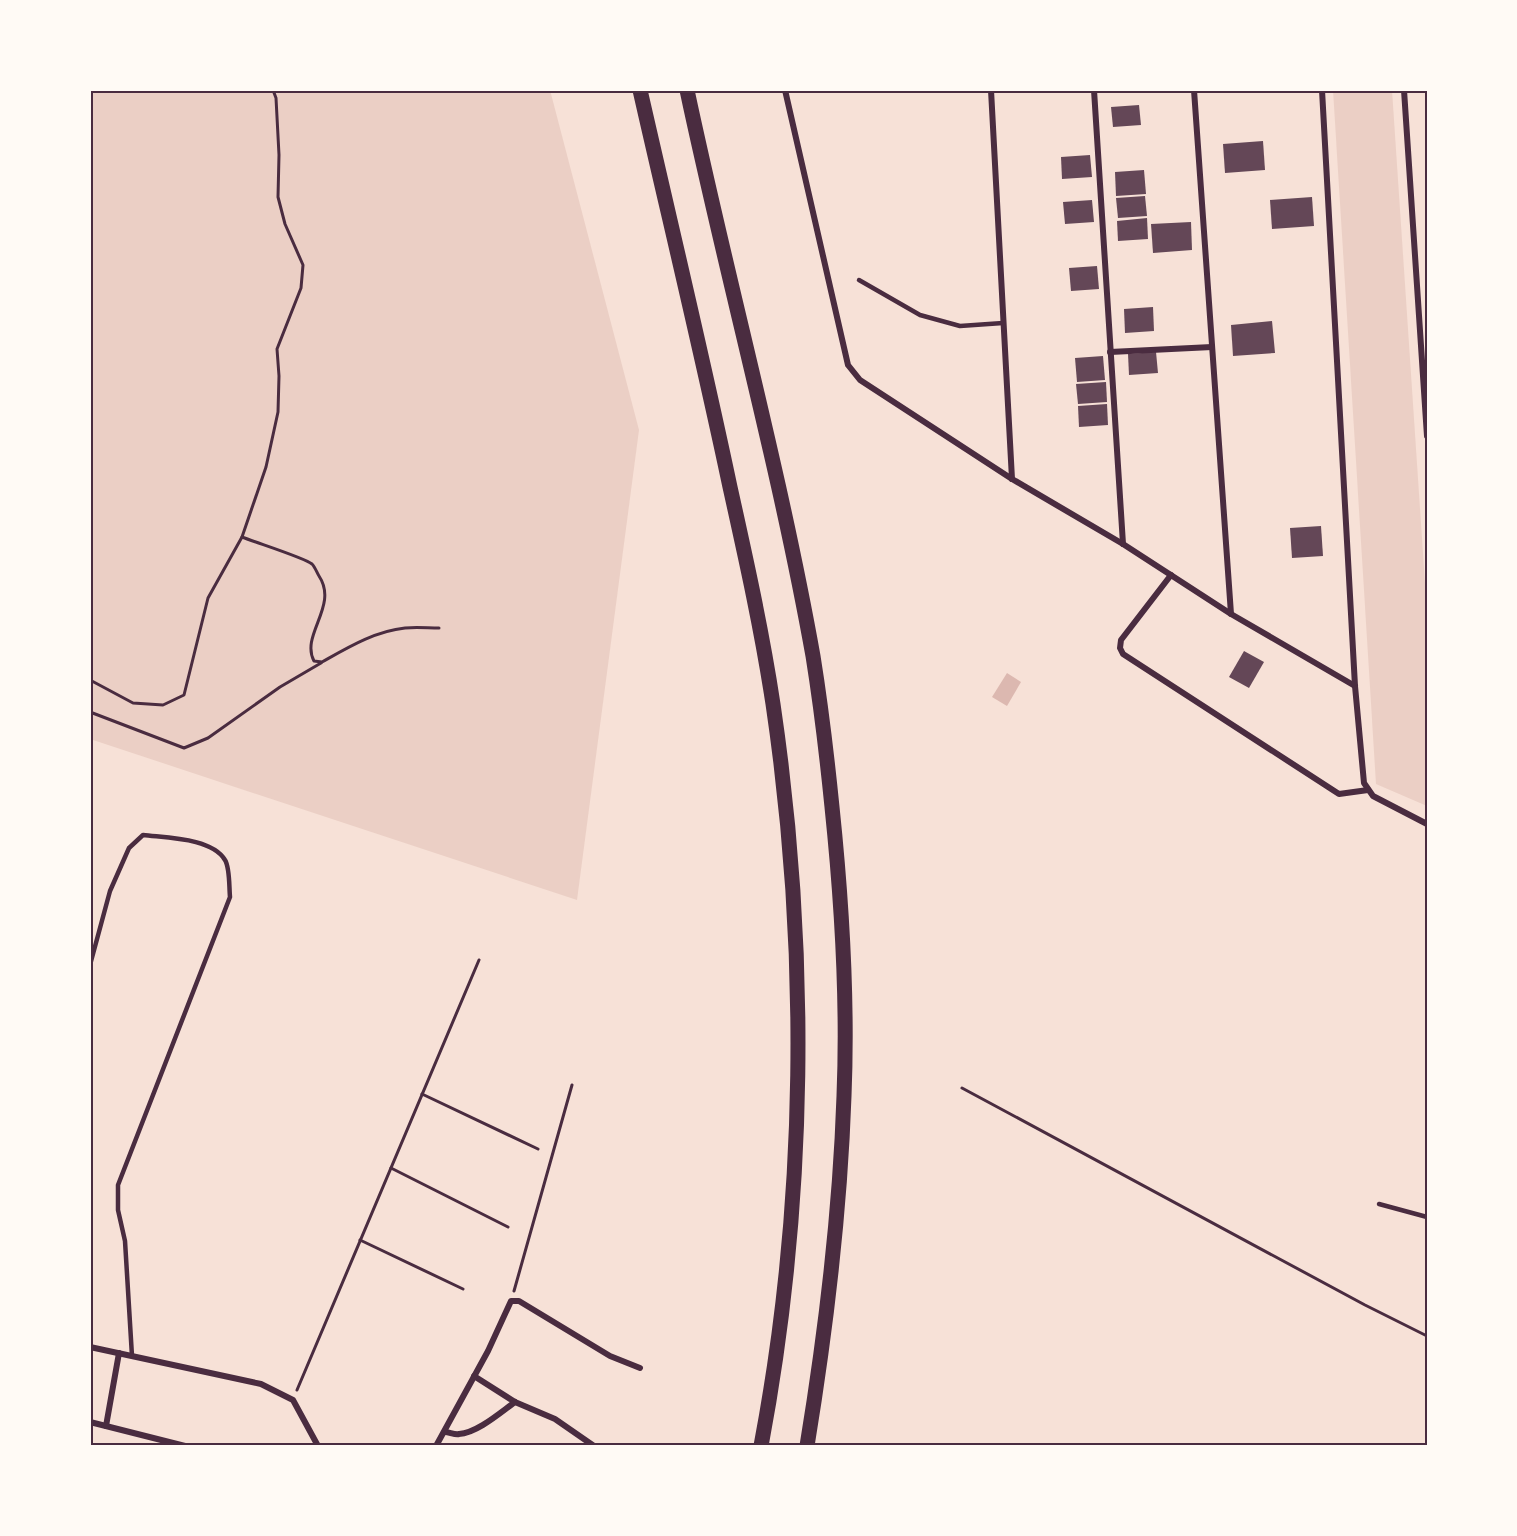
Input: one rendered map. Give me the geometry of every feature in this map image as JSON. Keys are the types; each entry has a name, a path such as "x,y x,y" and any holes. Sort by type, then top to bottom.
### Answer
{"highway":[{"path":"640,90 712,401 752,589 773,704 790,864 797,965 797,1095 794,1163 782,1301 761,1446"},
{"path":"687,90 788,533 813,658 827,759 837,863 845,992 844,1096 836,1231 823,1347 807,1446"}],"street":[{"path":"784,90 848,365 860,380 1011,479 1123,544 1231,615 1355,686"},
{"path":"991,90 1011,479"},
{"path":"1094,90 1123,544"},
{"path":"1194,90 1231,615"},
{"path":"1322,90 1355,686 1364,783 1373,796 1427,824"},
{"path":"1404,90 1427,436"},
{"path":"1110,352 1212,346"},
{"path":"1171,575 1121,640 1120,648 1124,654 1340,794 1368,790"},
{"path":"436,1446 511,1301 519,1300 610,1356 640,1368"},
{"path":"90,1347 261,1384 293,1400 318,1446"},
{"path":"106,1426 118,1353"},
{"path":"474,1376 515,1402 555,1419 594,1446"},
{"path":"444,1432 460,1434 472,1430 515,1402"},
{"path":"90,1422 185,1446"}],"lane":[{"path":"859,280 920,315 960,326 1003,323"},
{"path":"90,965 110,891 129,848 143,836 180,839 212,847 226,861 230,897 118,1185 118,1210 125,1241 132,1356"},
{"path":"1379,1204 1427,1217"}],"path":[{"path":"90,680 133,703 164,705 184,695 208,598 242,537 266,467 278,412 277,349 301,288 303,265 285,224 278,197 279,155 276,98 273,90"},
{"path":"242,537 311,564 318,573 324,583 325,606 318,622 311,654 314,661 322,662"},
{"path":"90,712 184,748 208,738 280,687 347,647 379,634 405,628 439,628"},
{"path":"293,1400 479,960"},
{"path":"511,1301 572,1085"},
{"path":"962,1088 1365,1305 1427,1336"},
{"path":"422,1094 538,1149"},
{"path":"391,1168 508,1227"},
{"path":"360,1240 463,1289"}],"shaded area":[{"path":"90,90 550,90 639,430 577,900 90,739"},
{"path":"1333,90 1392,90 1427,613 1427,806 1376,784"},
{"path":"1007,673 1021,682 1007,706 992,697"}],"building":[{"path":"1139,105 1141,125 1113,127 1111,107"},
{"path":"1263,141 1265,170 1225,173 1223,144"},
{"path":"1090,155 1092,177 1062,179 1061,157"},
{"path":"1144,170 1146,194 1116,196 1115,172"},
{"path":"1145,196 1147,216 1118,218 1116,198"},
{"path":"1312,197 1314,226 1272,229 1270,200"},
{"path":"1092,200 1094,222 1065,224 1063,202"},
{"path":"1147,218 1148,239 1118,241 1117,221"},
{"path":"1191,222 1192,250 1153,253 1151,224"},
{"path":"1097,266 1099,289 1071,291 1069,268"},
{"path":"1153,307 1154,331 1125,333 1124,309"},
{"path":"1272,321 1275,353 1233,356 1231,325"},
{"path":"1156,352 1158,373 1129,375 1128,354"},
{"path":"1103,356 1105,380 1077,382 1075,358"},
{"path":"1106,382 1107,402 1078,404 1076,384"},
{"path":"1107,404 1108,425 1079,427 1078,406"},
{"path":"1321,526 1323,556 1292,558 1290,528"},
{"path":"1244,651 1264,662 1249,688 1229,677"}]}
